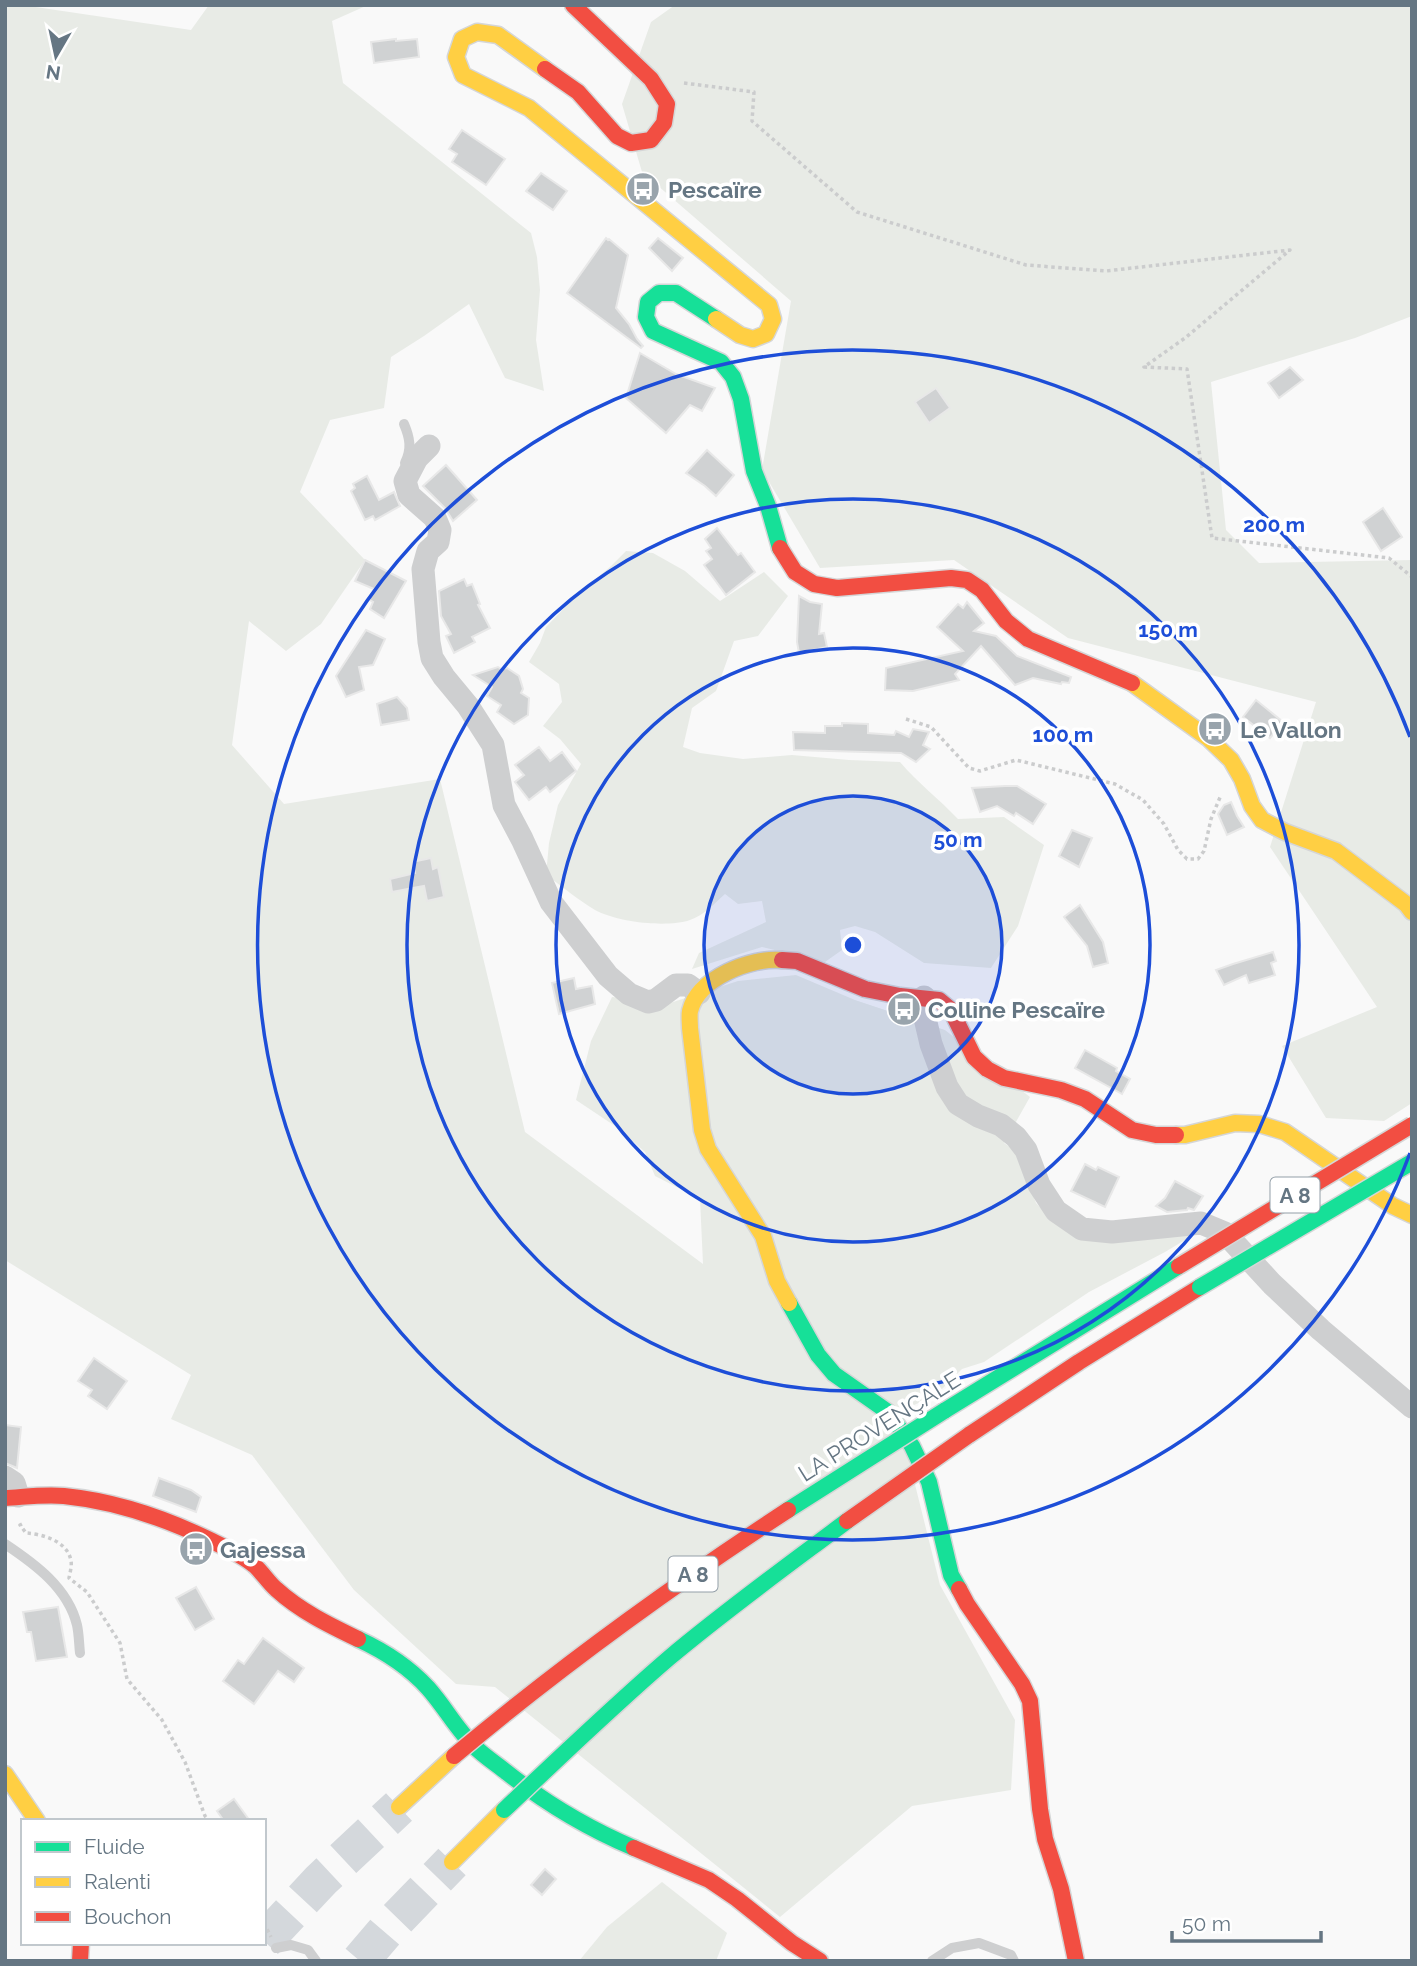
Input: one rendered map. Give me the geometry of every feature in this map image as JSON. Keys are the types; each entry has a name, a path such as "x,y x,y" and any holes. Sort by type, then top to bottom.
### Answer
{"main road":[{"path":"573,5 651,79 667,104 664,123 651,140 631,143 617,136 578,92 498,35 477,32 462,39 456,57 463,75 529,108 769,305 773,319 766,334 753,339 740,335 676,293 659,293 648,302 646,317 653,331 721,362 733,377 741,399 754,471 781,551 795,572 814,584 837,588 951,578 967,580 982,590 1006,621 1028,639 1134,684 1208,738 1231,760 1242,779 1251,806 1262,820 1284,832 1336,851 1406,904 1412,912"},
{"path":"1076,1961 1061,1889 1045,1839 1030,1701 1022,1684 967,1604 951,1575 929,1482 912,1446 888,1412 834,1374 818,1356 776,1281 762,1236 708,1149 702,1130 690,1011 699,993 713,979 744,965 774,959 797,961 865,989 939,1000 951,1010 974,1056 987,1069 1004,1078 1061,1090 1085,1100 1132,1130 1156,1136 1185,1135 1235,1123 1259,1124 1285,1132 1392,1206 1412,1215"},
{"name":"LA PROVENÇALE","path":"399,1807 454,1756 549,1678 655,1600 754,1533 944,1411 1412,1125"},
{"name":"A 8","path":"452,1862 617,1704 671,1657 788,1564 970,1435 1079,1362 1412,1162"},
{"path":"9,1490 62,1496 149,1515 179,1525 233,1550 254,1564 293,1604 377,1648 405,1666 429,1689 475,1747 536,1796 613,1839 709,1880 820,1961"},
{"path":"5,1774 36,1819"}],"street":[{"path":"429,446 417,458 405,481 409,495 435,518 440,530 438,541 428,551 423,569 432,658 494,745 504,805 551,902 608,976 629,994 648,1002 656,1000 676,985 688,985 699,993"},
{"path":"925,998 924,1013 931,1044 947,1087 958,1104 1001,1125 1016,1137 1026,1150 1038,1185 1056,1211 1082,1228 1112,1232 1201,1223 1225,1233 1272,1284 1321,1330 1412,1407"}],"lane":[{"path":"404,424 410,438 409,450 399,477 405,481"},
{"path":"5,1544 33,1562 63,1593 77,1624 80,1653"},
{"path":"932,1961 952,1948 979,1943 1011,1955 1013,1961"},
{"path":"276,1948 291,1945 308,1950 316,1961"}],"path":[{"path":"651,79 754,92 752,121 857,212 1026,265 1106,271 1290,250 1185,338 1144,367 1187,369 1212,538 1389,558 1412,578"},
{"path":"906,719 931,727 969,768 979,771 1016,760 1115,784 1143,800 1164,824 1178,850 1187,859 1198,859 1204,851 1211,819 1222,794 1242,779"},
{"path":"26,1532 40,1534 63,1546 71,1559 69,1578 87,1592 120,1643 127,1679 162,1720 186,1762 207,1819"}],"shaded area":[{"path":"5,5 22,5 191,30 209,5 368,5 332,21 343,83 531,233 537,257 540,290 536,340 544,391 505,378 469,304 391,357 384,408 330,420 300,492 365,560 321,624 286,651 249,621 232,745 284,804 440,779 525,1132 703,1264 700,1199 655,1176 645,1152 615,1126 576,1100 591,1041 612,997 670,1003 738,981 796,975 855,1000 945,1030 1030,1097 1004,1143 1016,1151 1036,1203 1048,1215 1200,1231 1089,1292 984,1362 962,1369 929,1398 912,1406 896,1408 940,1585 1015,1720 1011,1790 912,1806 780,1917 495,1687 456,1684 354,1590 252,1455 171,1419 191,1375 5,1260"},
{"path":"675,5 1412,5 1412,316 1355,338 1211,382 1226,530 1259,563 1412,560 1412,1103 1384,1121 1326,1118 1282,1046 1377,1007 1270,847 1316,702 1068,638 954,560 820,568 762,470 791,301 642,172 622,104 651,22"},
{"path":"626,551 653,553 685,571 720,601 764,572 788,596 758,636 734,641 716,691 692,708 683,747 700,753 743,759 792,755 900,762 958,819 1004,817 1044,845 1018,926 991,968 924,963 875,932 855,926 840,930 842,950 825,962 762,947 692,969 699,953 766,922 762,901 738,904 725,894 690,920 668,924 642,923 616,918 595,910 546,875 549,843 558,805 581,764 560,739 543,726 562,702 559,684 529,662 546,627"},
{"path":"662,1882 727,1933 716,1961 579,1961 607,1927"}],"building":[{"path":"417,39 419,57 374,63 371,42"},
{"path":"462,130 505,159 486,185 452,162 457,154 449,149"},
{"path":"541,173 567,191 553,210 526,191"},
{"path":"606,238 628,255 616,308 643,346 641,348 567,293"},
{"path":"658,238 683,258 672,271 649,248"},
{"path":"640,353 676,374 715,388 702,411 690,405 666,433 626,398"},
{"path":"1290,367 1303,380 1279,398 1268,383"},
{"path":"936,388 950,408 929,423 915,402"},
{"path":"707,450 734,475 716,496 686,473"},
{"path":"446,465 477,500 453,521 445,508 423,486"},
{"path":"367,476 379,500 394,492 400,506 375,520 373,516 365,520 351,491 355,488 353,484"},
{"path":"1383,508 1402,537 1381,551 1363,522"},
{"path":"717,528 755,572 726,595 704,565 712,559 706,551 711,548 705,539"},
{"path":"365,560 406,581 384,618 370,609 373,602 368,599 374,589 355,581"},
{"path":"464,579 467,586 472,584 480,604 478,605 490,628 472,637 475,642 454,653 446,636 451,634 441,616 439,591"},
{"path":"799,596 822,604 819,634 824,633 827,647 799,653"},
{"path":"967,602 984,623 974,631 996,636 1017,656 1071,677 1069,683 1033,678 1015,685 981,646 955,674 959,680 913,691 885,690 886,668 963,651 937,627 958,604 963,608"},
{"path":"366,630 385,639 373,665 359,667 364,690 346,697 336,676"},
{"path":"498,667 507,668 519,676 523,689 521,693 529,698 528,715 514,724 497,712 501,705 487,696 492,687 473,675"},
{"path":"397,697 407,708 409,720 381,725 377,704"},
{"path":"1256,700 1283,722 1270,738 1243,717"},
{"path":"842,723 868,724 868,733 894,735 896,731 909,737 913,729 929,732 923,745 930,749 916,762 901,753 794,750 793,732 825,733 825,726 842,726"},
{"path":"539,747 550,761 562,752 576,771 550,792 546,787 529,800 515,782 524,775 515,765"},
{"path":"1017,786 1046,804 1033,824 1016,813 1014,816 997,806 980,812 972,788"},
{"path":"1231,802 1244,827 1227,835 1218,814 1224,805"},
{"path":"1072,830 1092,838 1079,867 1059,856"},
{"path":"431,858 433,869 438,867 444,897 427,901 424,886 392,892 390,879 415,873 412,862"},
{"path":"1080,905 1103,942 1108,963 1093,967 1087,946 1064,917"},
{"path":"1273,952 1276,961 1271,963 1275,975 1249,983 1246,975 1224,985 1216,970 1233,964"},
{"path":"574,978 576,989 592,986 595,1004 559,1014 552,983"},
{"path":"1085,1050 1117,1068 1116,1071 1130,1079 1122,1094 1075,1068"},
{"path":"1085,1164 1119,1177 1105,1207 1071,1191"},
{"path":"1175,1181 1203,1196 1194,1210 1188,1208 1167,1212 1156,1206 1165,1198"},
{"path":"94,1358 127,1381 107,1409 88,1396 92,1390 78,1381"},
{"path":"5,1425 21,1427 17,1468 5,1463"},
{"path":"159,1478 191,1490 201,1497 196,1512 153,1496"},
{"path":"196,1587 214,1619 195,1630 176,1598"},
{"path":"58,1607 67,1657 36,1661 31,1632 27,1632 23,1612"},
{"path":"263,1638 304,1668 294,1682 278,1671 254,1704 223,1681 238,1660 244,1664"},
{"path":"234,1799 249,1819 223,1819 217,1811"},
{"path":"545,1869 556,1879 542,1895 531,1885"}],"tunnel":[{"path":"266,1939 321,1880 399,1807"},
{"path":"360,1961 452,1862"}],"traffic: fast":[{"path":"716,319 676,293 659,293 648,302 646,317 653,331 721,362 733,377 741,399 754,471 780,548"},
{"path":"1200,1287 1412,1162"},
{"path":"944,1411 1179,1266"},
{"path":"789,1303 818,1355 834,1374 888,1412 912,1446 929,1482 951,1575 959,1589"},
{"path":"788,1510 944,1411"},
{"path":"504,1810 669,1658 847,1521"},
{"path":"358,1639 386,1654 420,1680 475,1747 520,1783 567,1814 634,1848"}],"traffic: slow":[{"path":"545,69 498,35 477,32 462,39 456,57 463,75 529,108 769,305 773,319 766,334 753,339 740,335 716,319"},
{"path":"1132,683 1208,738 1231,760 1242,779 1252,806 1262,820 1285,832 1336,851 1406,904 1412,912"},
{"path":"782,960 741,966 714,980 695,999 690,1011 690,1028 702,1130 708,1149 763,1236 777,1281 789,1303"},
{"path":"1176,1135 1235,1123 1259,1124 1285,1132 1393,1206 1412,1215"},
{"path":"399,1807 454,1756"},
{"path":"5,1774 36,1819"},
{"path":"452,1862 504,1810"}],"traffic: jam":[{"path":"545,69 578,92 617,136 631,143 651,140 664,123 667,104 651,79 573,5"},
{"path":"780,548 795,572 814,584 837,588 951,578 967,580 982,590 1006,621 1028,639 1132,683"},
{"path":"782,960 797,961 865,989 939,1000 951,1010 974,1057 987,1069 1004,1078 1061,1090 1085,1099 1132,1130 1156,1135 1176,1135"},
{"path":"1179,1266 1412,1125"},
{"path":"969,1435 1079,1362 1200,1287"},
{"path":"847,1521 969,1435"},
{"path":"5,1498 49,1495 83,1498 140,1512 177,1525 244,1558 295,1604 358,1639"},
{"path":"454,1756 617,1628 788,1510"},
{"path":"959,1589 1022,1684 1030,1701 1045,1839 1061,1889 1076,1961"},
{"path":"634,1848 709,1880 820,1961"},
{"path":"80,1961 81,1945"}],"place":[{"name":"Pescaïre","path":"643,189"},
{"name":"Le Vallon","path":"1215,729"},
{"name":"Colline Pescaïre","path":"904,1009"},
{"name":"Gajessa","path":"196,1549"}]}
